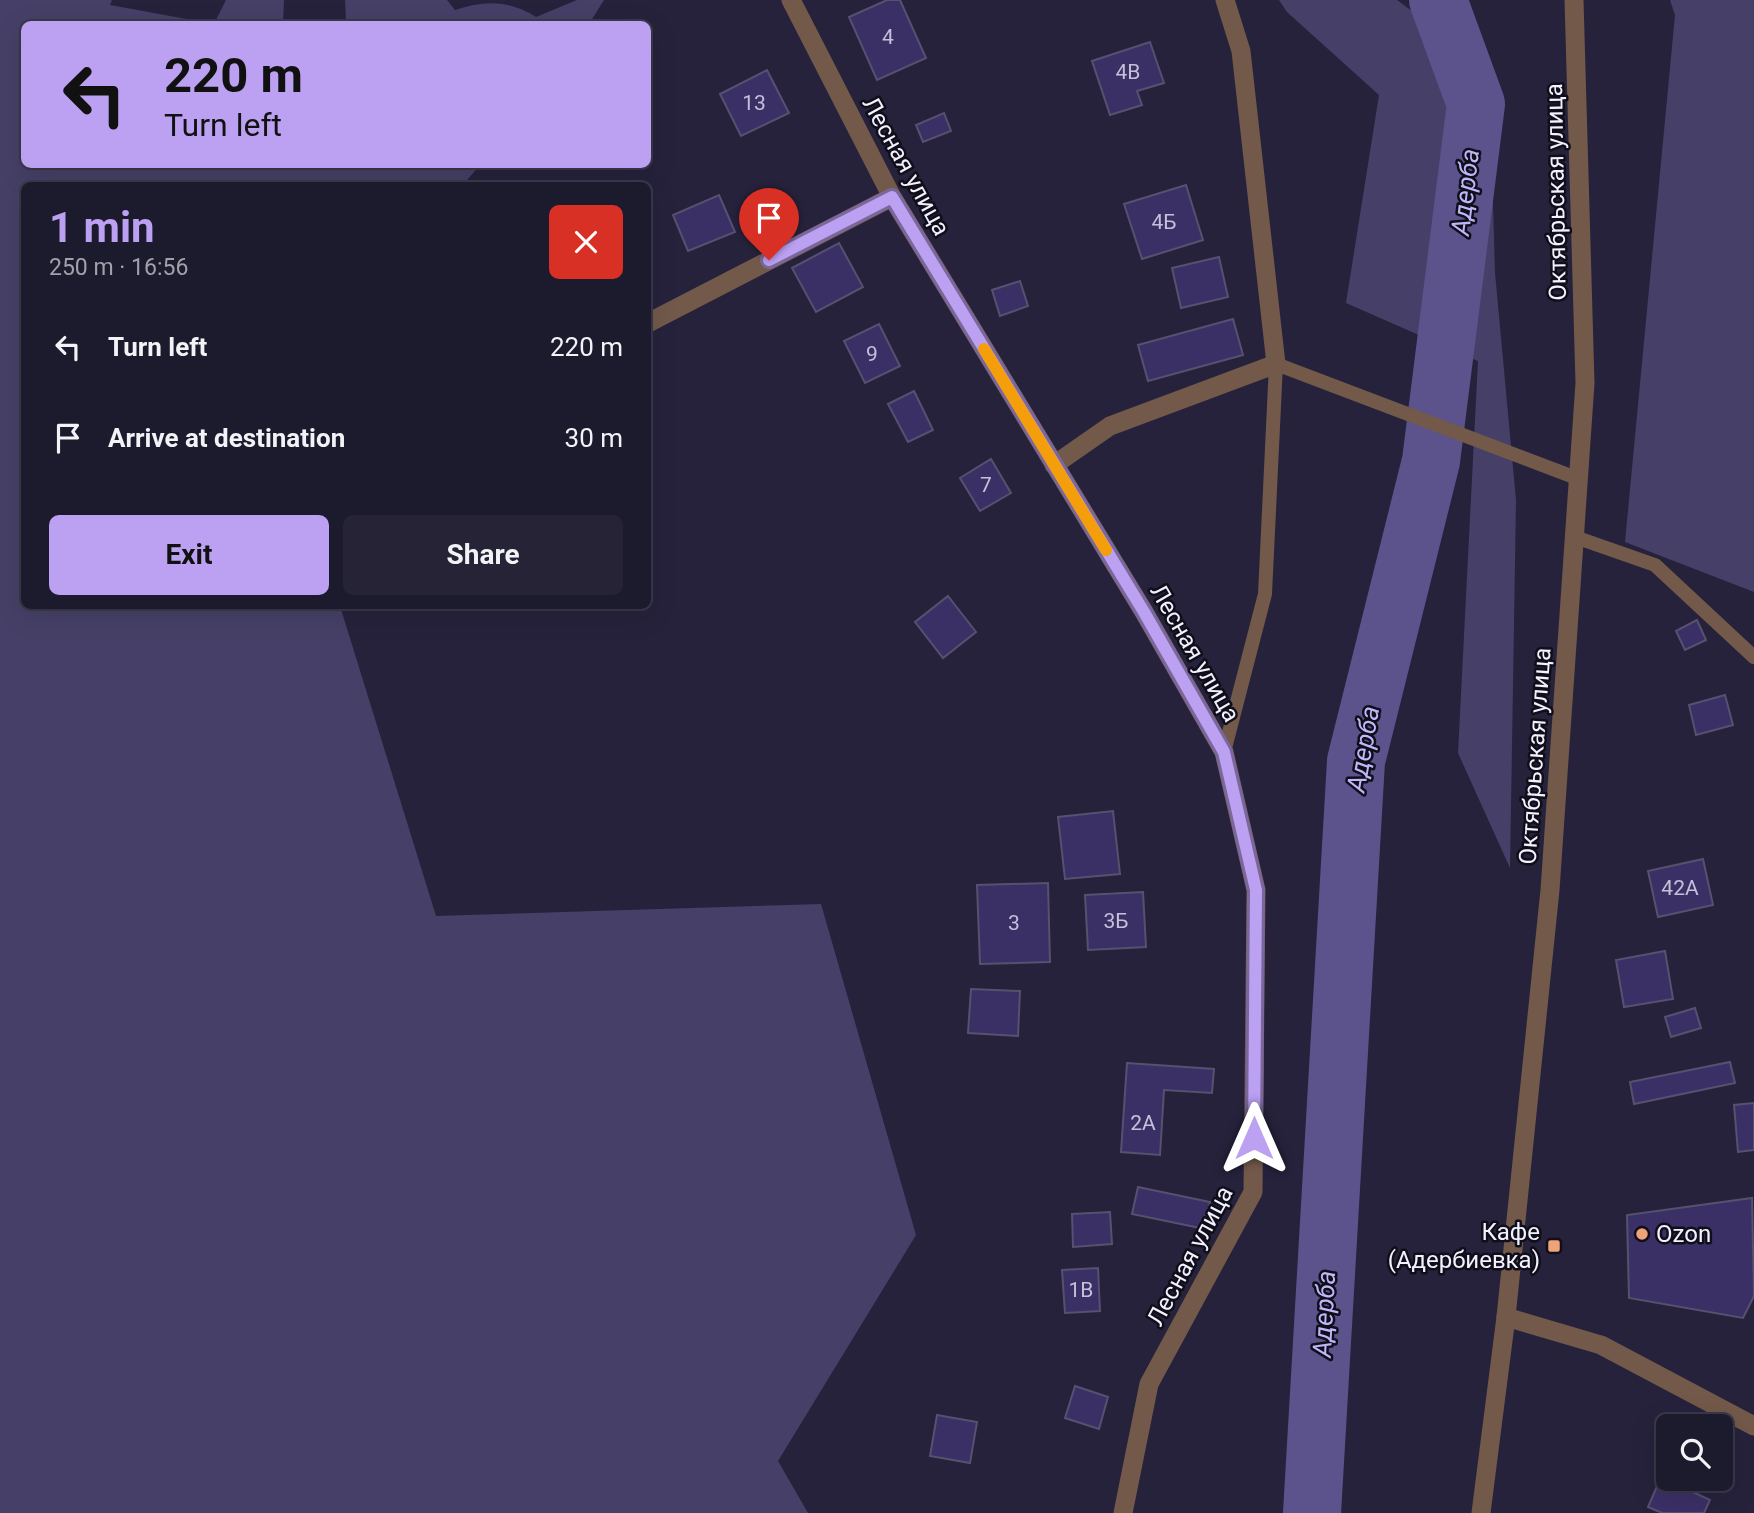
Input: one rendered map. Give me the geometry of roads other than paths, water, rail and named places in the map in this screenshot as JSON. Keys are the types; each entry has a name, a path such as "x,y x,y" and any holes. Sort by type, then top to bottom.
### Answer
{"street":[{"name":"Лесная улица","path":"792,0 892,197 1055,465 1224,752 1256,890 1253,1192 1149,1384 1123,1513"},
{"path":"1055,465 1110,426 1276,364 1241,51 1225,0"},
{"name":"Октябрьская улица","path":"1482,1513 1506,1317 1550,890 1585,383 1574,0"},
{"path":"651,321 892,197"},
{"path":"1506,1317 1601,1345 1754,1426"}],"lane":[{"path":"1224,752 1265,594 1276,364 1579,479"},
{"path":"1575,537 1655,565 1754,657"}],"waterway":[{"name":"Адерба","path":"1312,1513 1356,761 1431,461 1476,104 1438,0"}],"place":[{"name":"Ozon","path":"1642,1234"},
{"name":"Кафе (Адербиевка)","path":"1554,1246"}]}
